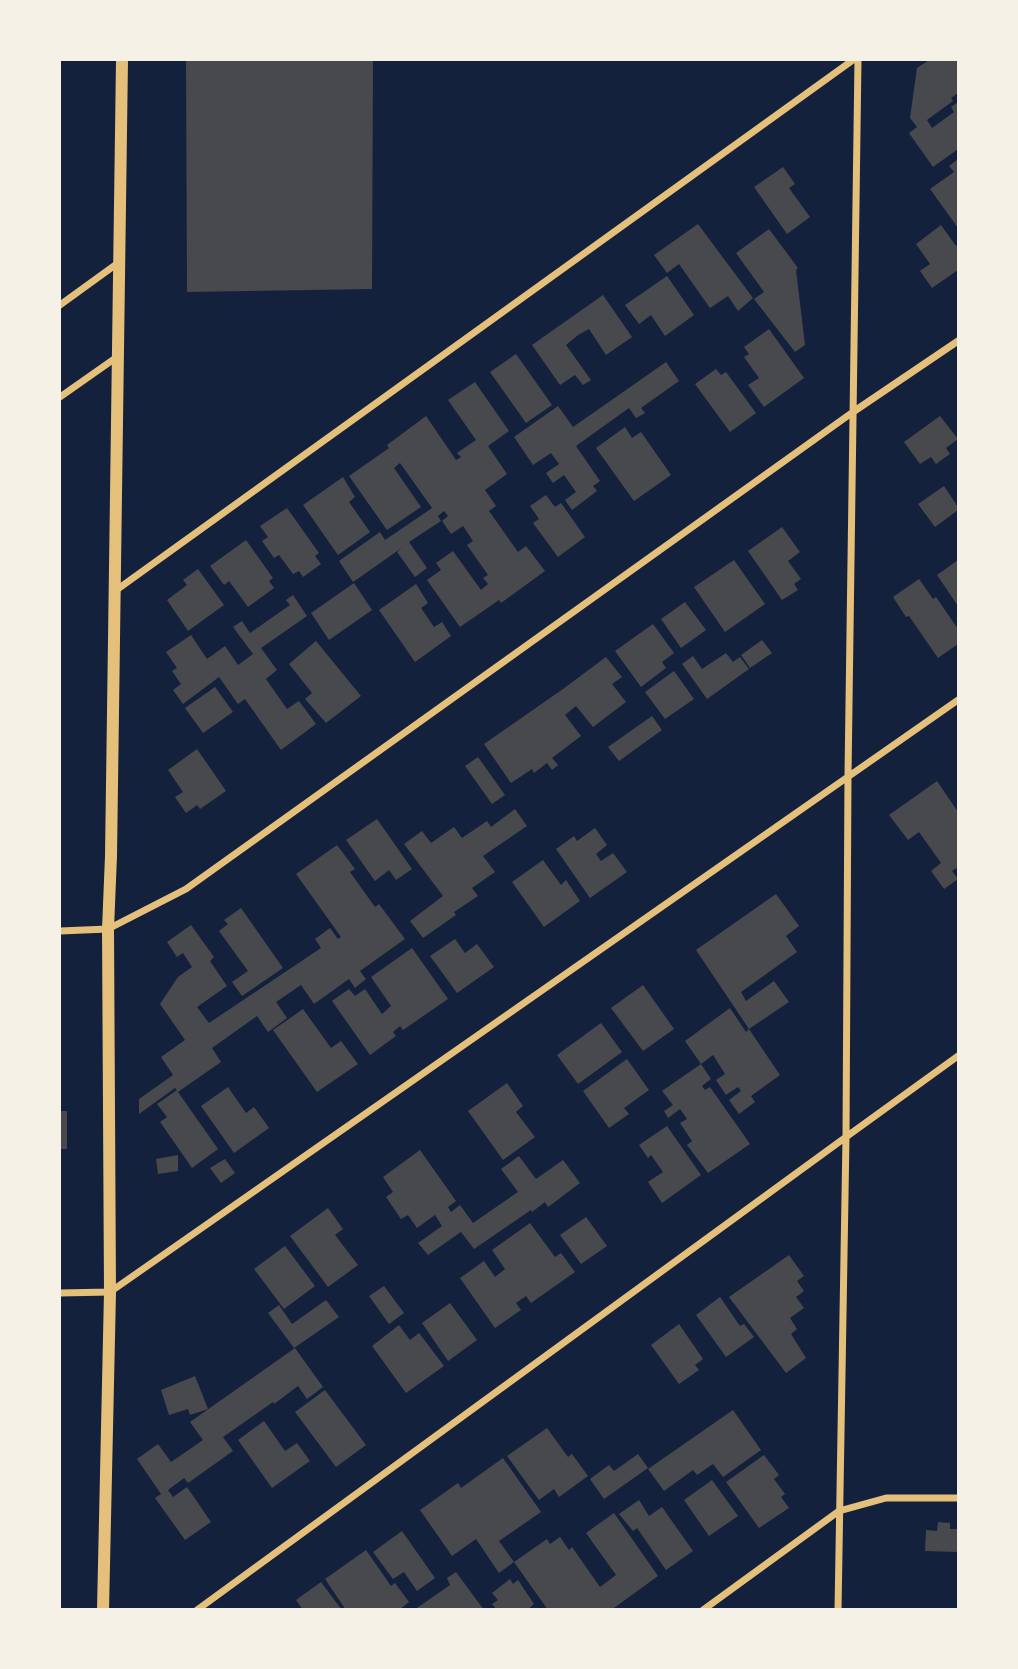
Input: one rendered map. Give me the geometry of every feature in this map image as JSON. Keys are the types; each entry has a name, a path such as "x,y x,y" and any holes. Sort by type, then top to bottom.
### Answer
{"street":[{"path":"103,1609 110,1292 108,929 122,60"},
{"path":"115,592 853,60"},
{"path":"838,1609 858,60"},
{"path":"60,304 118,263"},
{"path":"60,930 108,929 186,889 853,412 958,341"},
{"path":"60,397 117,357"},
{"path":"60,1293 110,1292 958,700"},
{"path":"197,1609 958,1056"},
{"path":"703,1609 839,1511 886,1498 958,1498"}],"building":[{"path":"186,60 373,60 372,289 187,292"},
{"path":"929,60 958,60 958,93 951,98 953,101 927,120 932,128 954,112 951,107 958,102 958,149 933,167 909,133 917,127 910,118 917,68"},
{"path":"958,159 958,228 930,189 954,172 949,166"},
{"path":"783,167 795,184 789,188 810,217 787,234 754,187"},
{"path":"698,224 753,298 738,311 728,296 710,308 679,264 667,273 654,255"},
{"path":"941,225 956,246 958,244 958,270 932,288 920,271 930,264 916,244"},
{"path":"769,229 798,268 796,270 805,345 795,352 754,299 764,292 736,253"},
{"path":"667,276 694,315 665,336 651,315 639,324 625,305"},
{"path":"603,295 632,337 606,355 589,329 578,335 566,345 591,380 583,385 575,375 560,385 532,345"},
{"path":"769,329 804,378 764,407 748,385 759,378 744,357 749,354 744,347"},
{"path":"516,354 552,405 526,423 490,372"},
{"path":"666,362 679,381 641,408 645,413 636,418 629,408 576,446 600,481 593,486 597,491 572,510 565,500 576,492 564,475 553,483 546,473 559,464 551,453 533,465 514,437 558,406 573,427"},
{"path":"716,369 721,375 726,372 756,413 730,432 695,384"},
{"path":"475,382 509,431 488,446 507,474 485,490 496,506 489,511 518,552 526,546 545,571 501,603 499,600 460,627 427,580 441,570 436,563 453,551 481,590 488,584 483,578 488,575 467,545 473,541 463,526 451,534 442,521 448,516 444,511 438,516 441,521 409,542 427,568 415,577 397,552 403,547 353,582 339,561 380,532 385,540 432,508 400,463 394,468 421,507 387,530 349,476 389,448 387,445 426,416 456,460 461,457 457,453 476,440 448,400"},
{"path":"940,416 958,439 946,448 950,454 936,464 931,457 920,464 904,442"},
{"path":"625,427 632,438 641,432 671,475 634,501 596,448"},
{"path":"343,477 355,497 349,502 370,532 338,555 303,505"},
{"path":"944,486 958,510 935,527 918,504"},
{"path":"546,495 555,507 561,503 585,537 558,557 533,523 539,519 530,506"},
{"path":"287,508 319,553 315,556 321,564 303,577 299,571 293,574 279,555 274,558 262,541 268,537 260,526"},
{"path":"782,527 800,552 788,561 801,579 794,584 798,590 782,600 748,551"},
{"path":"246,540 273,578 269,581 274,588 248,607 229,581 224,585 210,566"},
{"path":"734,560 765,604 725,632 694,587"},
{"path":"958,560 958,606 937,575"},
{"path":"198,569 224,605 188,631 167,600 187,585 183,580"},
{"path":"919,579 933,599 936,597 958,629 958,644 938,658 893,597"},
{"path":"354,583 372,610 329,640 311,613"},
{"path":"416,584 428,603 421,608 434,627 442,622 451,636 415,662 379,610"},
{"path":"293,595 307,616 261,648 277,670 266,679 287,709 299,701 316,724 281,750 245,699 238,704 219,677 183,704 173,690 181,684 172,671 177,668 166,652 191,635 207,659 225,646 238,665 253,654 233,627 242,621 250,633 290,605 286,600"},
{"path":"685,602 706,630 681,648 661,619"},
{"path":"653,624 674,653 662,662 666,668 641,687 615,651"},
{"path":"762,640 772,653 750,668 741,655"},
{"path":"316,641 361,696 326,723 305,699 312,693 289,664"},
{"path":"726,653 733,662 740,657 749,669 707,699 682,664 693,656 702,669"},
{"path":"606,657 622,677 612,684 626,702 593,727 576,706 565,715 581,736 552,758 558,765 552,770 547,763 534,773 532,769 511,783 484,744"},
{"path":"674,671 694,699 665,719 645,692"},
{"path":"215,687 233,712 203,733 185,708"},
{"path":"652,716 662,730 619,761 608,747"},
{"path":"197,749 226,791 200,809 197,805 186,813 175,797 183,792 168,770"},
{"path":"478,757 505,795 492,804 465,766"},
{"path":"937,781 958,812 958,867 952,871 958,879 944,889 931,871 941,863 919,832 908,840 889,815"},
{"path":"515,809 527,826 483,856 495,872 472,888 478,896 423,938 410,921 443,896 404,844 422,831 431,843 454,827 462,838 487,821 491,827"},
{"path":"377,819 412,869 396,880 389,870 375,881 346,840"},
{"path":"595,828 607,845 596,854 601,861 613,853 627,872 590,898 556,849 574,836 577,841"},
{"path":"337,845 355,869 350,872 375,907 379,904 405,939 360,971 366,979 355,988 349,979 314,1004 301,985 276,1002 287,1018 268,1032 257,1016 212,1048 221,1062 178,1092 218,1149 192,1168 160,1122 167,1117 157,1104 177,1090 175,1088 139,1114 139,1099 173,1075 161,1057 185,1040 160,1004 178,977 192,967 183,953 177,957 167,942 191,925 214,957 210,961 227,986 197,1007 209,1023 321,948 315,939 330,928 338,939 341,937 296,874"},
{"path":"543,860 561,885 566,880 580,901 544,927 512,882"},
{"path":"776,894 799,926 786,936 797,952 741,992 746,1001 774,981 789,1002 749,1029 696,950"},
{"path":"241,908 283,968 242,996 232,982 248,971 219,931 228,924 224,920"},
{"path":"455,939 465,953 477,944 494,967 457,993 430,956"},
{"path":"412,948 448,999 403,1030 400,1026 393,1032 396,1036 370,1055 332,1001 349,989 355,996 365,989 382,1014 391,1006 371,977"},
{"path":"643,985 674,1029 643,1051 611,1008"},
{"path":"730,1008 746,1032 749,1029 780,1075 751,1096 755,1102 739,1114 729,1100 741,1091 738,1087 726,1095 716,1080 725,1074 713,1055 701,1064 685,1041"},
{"path":"303,1009 331,1048 341,1041 358,1064 317,1092 273,1030"},
{"path":"601,1023 622,1052 578,1084 557,1055"},
{"path":"627,1059 649,1090 624,1108 629,1114 609,1128 583,1091"},
{"path":"701,1064 711,1079 702,1086 705,1090 710,1087 750,1144 708,1173 687,1145 692,1141 680,1123 687,1119 680,1109 668,1118 664,1111 673,1105 662,1091"},
{"path":"507,1083 523,1106 516,1112 535,1137 503,1160 468,1111"},
{"path":"228,1087 246,1113 254,1107 269,1128 234,1153 201,1106"},
{"path":"60,1111 67,1111 67,1149 60,1149"},
{"path":"667,1126 701,1175 662,1203 648,1182 663,1172 651,1155 648,1158 639,1145"},
{"path":"420,1150 456,1201 448,1207 451,1212 460,1205 473,1223 518,1192 501,1169 519,1156 536,1179 563,1160 580,1183 548,1207 545,1202 474,1249 461,1232 428,1255 418,1243 442,1226 435,1215 417,1228 408,1215 401,1219 386,1197 393,1192 383,1177"},
{"path":"178,1155 178,1171 158,1174 156,1159"},
{"path":"225,1159 235,1173 221,1183 210,1168"},
{"path":"328,1208 343,1229 335,1235 358,1265 328,1287 290,1236"},
{"path":"586,1217 607,1246 581,1264 560,1235"},
{"path":"530,1223 555,1257 561,1253 575,1272 531,1303 526,1296 516,1303 521,1310 495,1328 460,1278 484,1261 495,1277 505,1269 492,1250"},
{"path":"285,1246 315,1286 284,1309 254,1269"},
{"path":"789,1255 804,1276 797,1281 804,1291 796,1297 804,1308 790,1318 797,1329 791,1334 806,1358 786,1373 729,1297"},
{"path":"384,1286 404,1313 389,1324 369,1296"},
{"path":"720,1297 740,1326 744,1324 754,1337 726,1357 696,1315"},
{"path":"326,1300 339,1317 294,1348 268,1313 279,1305 292,1324"},
{"path":"450,1303 477,1340 448,1361 422,1323"},
{"path":"679,1324 703,1359 695,1365 699,1370 679,1384 651,1345"},
{"path":"399,1325 410,1340 419,1333 444,1366 406,1393 372,1346"},
{"path":"295,1348 323,1387 307,1399 298,1386 274,1404 273,1402 223,1437 233,1451 188,1483 184,1478 168,1490 173,1497 187,1487 211,1522 185,1540 155,1498 161,1494 137,1459 158,1444 171,1462 203,1440 190,1422"},
{"path":"195,1376 208,1409 190,1415 188,1409 169,1415 161,1390"},
{"path":"325,1390 366,1445 336,1467 295,1412"},
{"path":"733,1410 761,1450 723,1477 713,1464 697,1475 693,1470 664,1491 648,1469"},
{"path":"264,1421 285,1451 297,1443 310,1461 272,1488 238,1440"},
{"path":"547,1428 568,1457 572,1454 588,1476 559,1497 554,1489 539,1500 507,1456"},
{"path":"638,1454 648,1468 604,1499 590,1479 609,1465 614,1471"},
{"path":"764,1455 779,1475 774,1479 785,1494 781,1497 789,1508 759,1528 726,1482"},
{"path":"503,1458 541,1512 499,1541 514,1562 499,1573 476,1539 452,1556 420,1510 458,1483 461,1488"},
{"path":"712,1480 738,1516 709,1536 684,1500"},
{"path":"639,1500 649,1516 662,1507 693,1551 666,1570 637,1528 633,1531 619,1514"},
{"path":"614,1513 658,1576 614,1608 615,1610 548,1610 514,1562 547,1539 550,1544 560,1537 569,1550 572,1547 600,1587 616,1575 586,1533"},
{"path":"938,1522 950,1523 950,1529 958,1529 958,1552 925,1551 926,1530 937,1531"},
{"path":"402,1531 435,1578 417,1591 404,1572 393,1579 373,1552"},
{"path":"366,1550 391,1586 395,1583 409,1602 399,1610 346,1610 325,1579"},
{"path":"456,1572 484,1610 414,1610 450,1585 447,1578"},
{"path":"510,1579 513,1584 518,1580 534,1604 527,1610 497,1610 492,1604 498,1600 492,1593"},
{"path":"321,1582 342,1610 303,1610 296,1600"}]}
